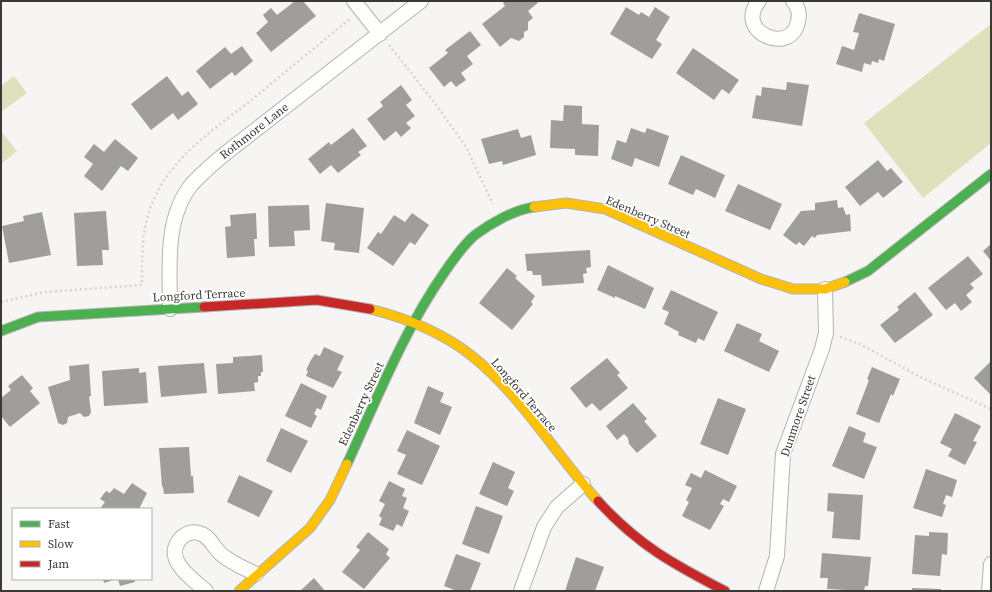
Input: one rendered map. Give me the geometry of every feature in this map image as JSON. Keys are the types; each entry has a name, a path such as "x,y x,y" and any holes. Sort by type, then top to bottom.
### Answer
{"street":[{"path":"354,1 380,34"},
{"name":"Rothmore Lane","path":"170,309 170,255 172,227 181,202 191,186 204,171 231,149 421,1"},
{"path":"755,2 753,12 756,27 766,37 781,39 788,36 798,24 798,9 793,1"},
{"name":"Edenberry Street","path":"239,591 256,574 310,528 321,515 330,500 413,322 452,260 474,236 500,219 532,207 566,203 605,209 760,280 793,289 825,289 847,282 868,271 991,174"},
{"name":"Dunmore Street","path":"766,591 777,556 783,454 822,349 826,333 825,289"},
{"name":"Longford Terrace","path":"1,331 38,317 317,300 352,304 379,310 413,322 451,341 490,372 518,402 583,484 620,524 662,558 725,591"},
{"path":"522,591 544,527 557,507 583,484"},
{"path":"206,591 185,573 175,557 175,548 179,541 191,532 200,533 208,538 221,554 256,574"},
{"path":"989,591 991,564"}],"path":[{"path":"380,34 434,102 466,147 500,219"},
{"path":"826,333 860,344 920,377 991,409"}],"green space":[{"path":"991,24 991,143 923,198 864,123"},
{"path":"14,76 27,93 1,112 1,86"},
{"path":"1,131 17,151 1,164"}],"building":[{"path":"295,1 303,1 316,16 271,52 256,33 268,22 263,15 271,8 277,15"},
{"path":"505,1 540,1 528,11 533,18 528,22 528,30 524,32 524,37 519,41 511,38 500,47 482,24 505,6 503,3"},
{"path":"626,7 639,15 641,12 649,17 655,7 670,17 656,40 662,44 652,59 610,34"},
{"path":"859,13 895,24 884,61 879,59 878,63 872,61 871,65 864,63 862,72 836,64 842,46 854,50 859,33 853,32"},
{"path":"470,31 481,45 467,56 473,64 461,73 466,80 456,87 451,81 444,87 429,68 448,53 445,50"},
{"path":"242,46 253,61 235,76 232,72 210,89 196,71 225,47 231,54"},
{"path":"693,48 739,80 729,94 722,89 714,100 676,73"},
{"path":"167,76 182,96 188,91 198,104 178,120 173,113 151,130 131,104"},
{"path":"787,82 809,85 802,126 752,118 756,95 761,96 762,87 786,90"},
{"path":"401,85 412,100 406,105 415,116 406,123 411,128 401,137 396,131 384,141 367,119 383,106 380,102"},
{"path":"564,105 582,106 582,124 599,125 598,156 575,155 575,149 550,148 551,120 563,121"},
{"path":"353,128 367,146 358,152 361,155 338,173 331,165 320,174 308,159 329,142 331,145"},
{"path":"631,128 645,133 647,128 669,136 659,167 635,158 632,167 611,159 617,140 626,143"},
{"path":"518,129 521,138 531,135 536,155 503,165 502,161 489,164 481,139"},
{"path":"115,139 138,158 128,171 121,166 102,191 84,176 93,164 84,157 94,144 104,152"},
{"path":"681,155 725,175 715,198 696,189 693,195 668,184"},
{"path":"878,160 887,171 891,168 903,182 883,198 878,192 860,206 845,187"},
{"path":"738,184 782,204 770,230 725,211"},
{"path":"837,200 838,208 843,207 846,215 850,214 851,231 817,235 815,238 812,236 804,246 799,242 796,245 783,235 801,211 815,210 815,203"},
{"path":"326,203 364,208 359,253 334,250 335,243 321,241"},
{"path":"309,205 310,230 294,231 295,246 269,247 268,206"},
{"path":"106,211 109,250 102,250 103,265 77,266 74,213"},
{"path":"42,212 51,255 9,263 2,226 24,221 23,216"},
{"path":"256,213 257,239 254,239 255,256 227,258 225,227 231,226 230,215"},
{"path":"412,213 429,225 415,245 410,242 393,266 367,248 378,232 381,234 394,215 405,222"},
{"path":"991,244 991,261 983,251"},
{"path":"590,250 591,267 586,268 587,273 583,274 584,283 542,286 541,275 533,275 532,271 527,271 525,254"},
{"path":"968,256 983,274 970,284 974,288 966,295 972,302 961,311 955,303 946,310 928,288"},
{"path":"608,265 654,288 645,309 597,290"},
{"path":"507,268 517,276 515,278 535,296 531,302 533,304 512,330 479,303"},
{"path":"671,290 718,312 704,341 698,338 696,343 678,335 679,332 664,324 669,312 662,309"},
{"path":"915,292 933,315 895,343 880,325 899,310 897,307"},
{"path":"737,323 762,334 759,341 779,351 769,372 724,351"},
{"path":"324,347 344,356 337,370 342,372 333,388 306,376 308,371 306,370 311,360 315,354 320,356"},
{"path":"262,355 263,372 261,372 261,376 258,376 258,382 254,383 255,391 218,394 216,364 233,363 233,357"},
{"path":"607,358 620,373 617,375 628,388 600,411 592,403 586,408 570,388"},
{"path":"991,361 991,395 974,378"},
{"path":"204,363 207,393 161,397 158,366"},
{"path":"89,364 91,396 89,397 91,412 89,416 84,417 80,413 68,417 67,423 63,425 58,423 48,387 70,380 69,366"},
{"path":"872,367 900,379 893,396 891,394 879,423 856,414 869,380 867,379"},
{"path":"139,368 139,373 146,372 148,403 104,406 102,371"},
{"path":"22,375 33,388 30,391 40,403 10,427 1,416 1,398 11,390 8,386"},
{"path":"301,383 327,396 321,410 317,408 314,414 317,416 311,428 285,416"},
{"path":"428,386 444,393 440,402 452,407 440,435 414,423"},
{"path":"718,398 746,409 728,455 700,444"},
{"path":"633,403 647,419 644,421 657,436 637,453 629,444 628,438 624,434 617,440 606,426"},
{"path":"955,413 981,426 973,441 977,442 965,465 948,456 952,449 940,443"},
{"path":"849,426 866,433 863,442 877,447 864,479 832,466"},
{"path":"281,428 308,441 291,473 266,461"},
{"path":"407,430 440,446 422,485 397,474 406,455 397,451"},
{"path":"189,447 194,493 164,494 162,487 159,448"},
{"path":"493,462 515,472 508,488 514,491 507,506 479,494"},
{"path":"926,469 957,480 952,497 946,495 943,504 946,505 942,517 913,508"},
{"path":"705,470 737,486 729,502 723,499 720,504 724,506 710,530 682,516 689,502 686,500 692,488 685,485 691,473 701,478"},
{"path":"239,475 273,491 259,517 227,502"},
{"path":"389,481 405,489 402,496 407,498 403,508 409,511 402,527 397,524 393,531 379,525 382,518 379,516 385,504 379,501"},
{"path":"132,483 147,493 140,508 101,508 105,502 100,499 106,491 110,493 114,488 124,494"},
{"path":"828,493 863,495 860,540 832,538 834,512 827,511"},
{"path":"476,506 503,516 489,554 462,544"},
{"path":"368,532 389,549 386,554 390,558 364,589 342,572 360,550 356,547"},
{"path":"929,532 948,533 947,555 942,554 940,576 912,574 915,535 929,536"},
{"path":"822,553 871,557 868,586 865,586 864,591 827,589 828,578 820,578"},
{"path":"456,554 481,563 470,591 457,591 444,586"},
{"path":"576,557 604,567 595,591 565,591"},
{"path":"314,578 325,591 300,591"},
{"path":"103,580 114,580 104,583"},
{"path":"118,580 134,580 135,582 120,586"},
{"path":"912,588 941,589 941,591 912,591"}],"traffic: fast":[{"path":"845,282 868,271 991,174"},
{"path":"347,464 403,342 429,295 462,248 475,235 488,226 511,214 534,207"},
{"path":"1,331 38,317 204,307"}],"traffic: slow":[{"path":"534,207 566,203 605,209 761,279 793,289 825,289 845,282"},
{"path":"370,309 410,321 436,333 472,356 490,372 523,407 582,483 598,501"},
{"path":"239,591 310,528 330,500 347,464"}],"traffic: jam":[{"path":"204,307 317,300 370,309"},
{"path":"598,501 627,530 642,542 689,572 725,591"}]}
